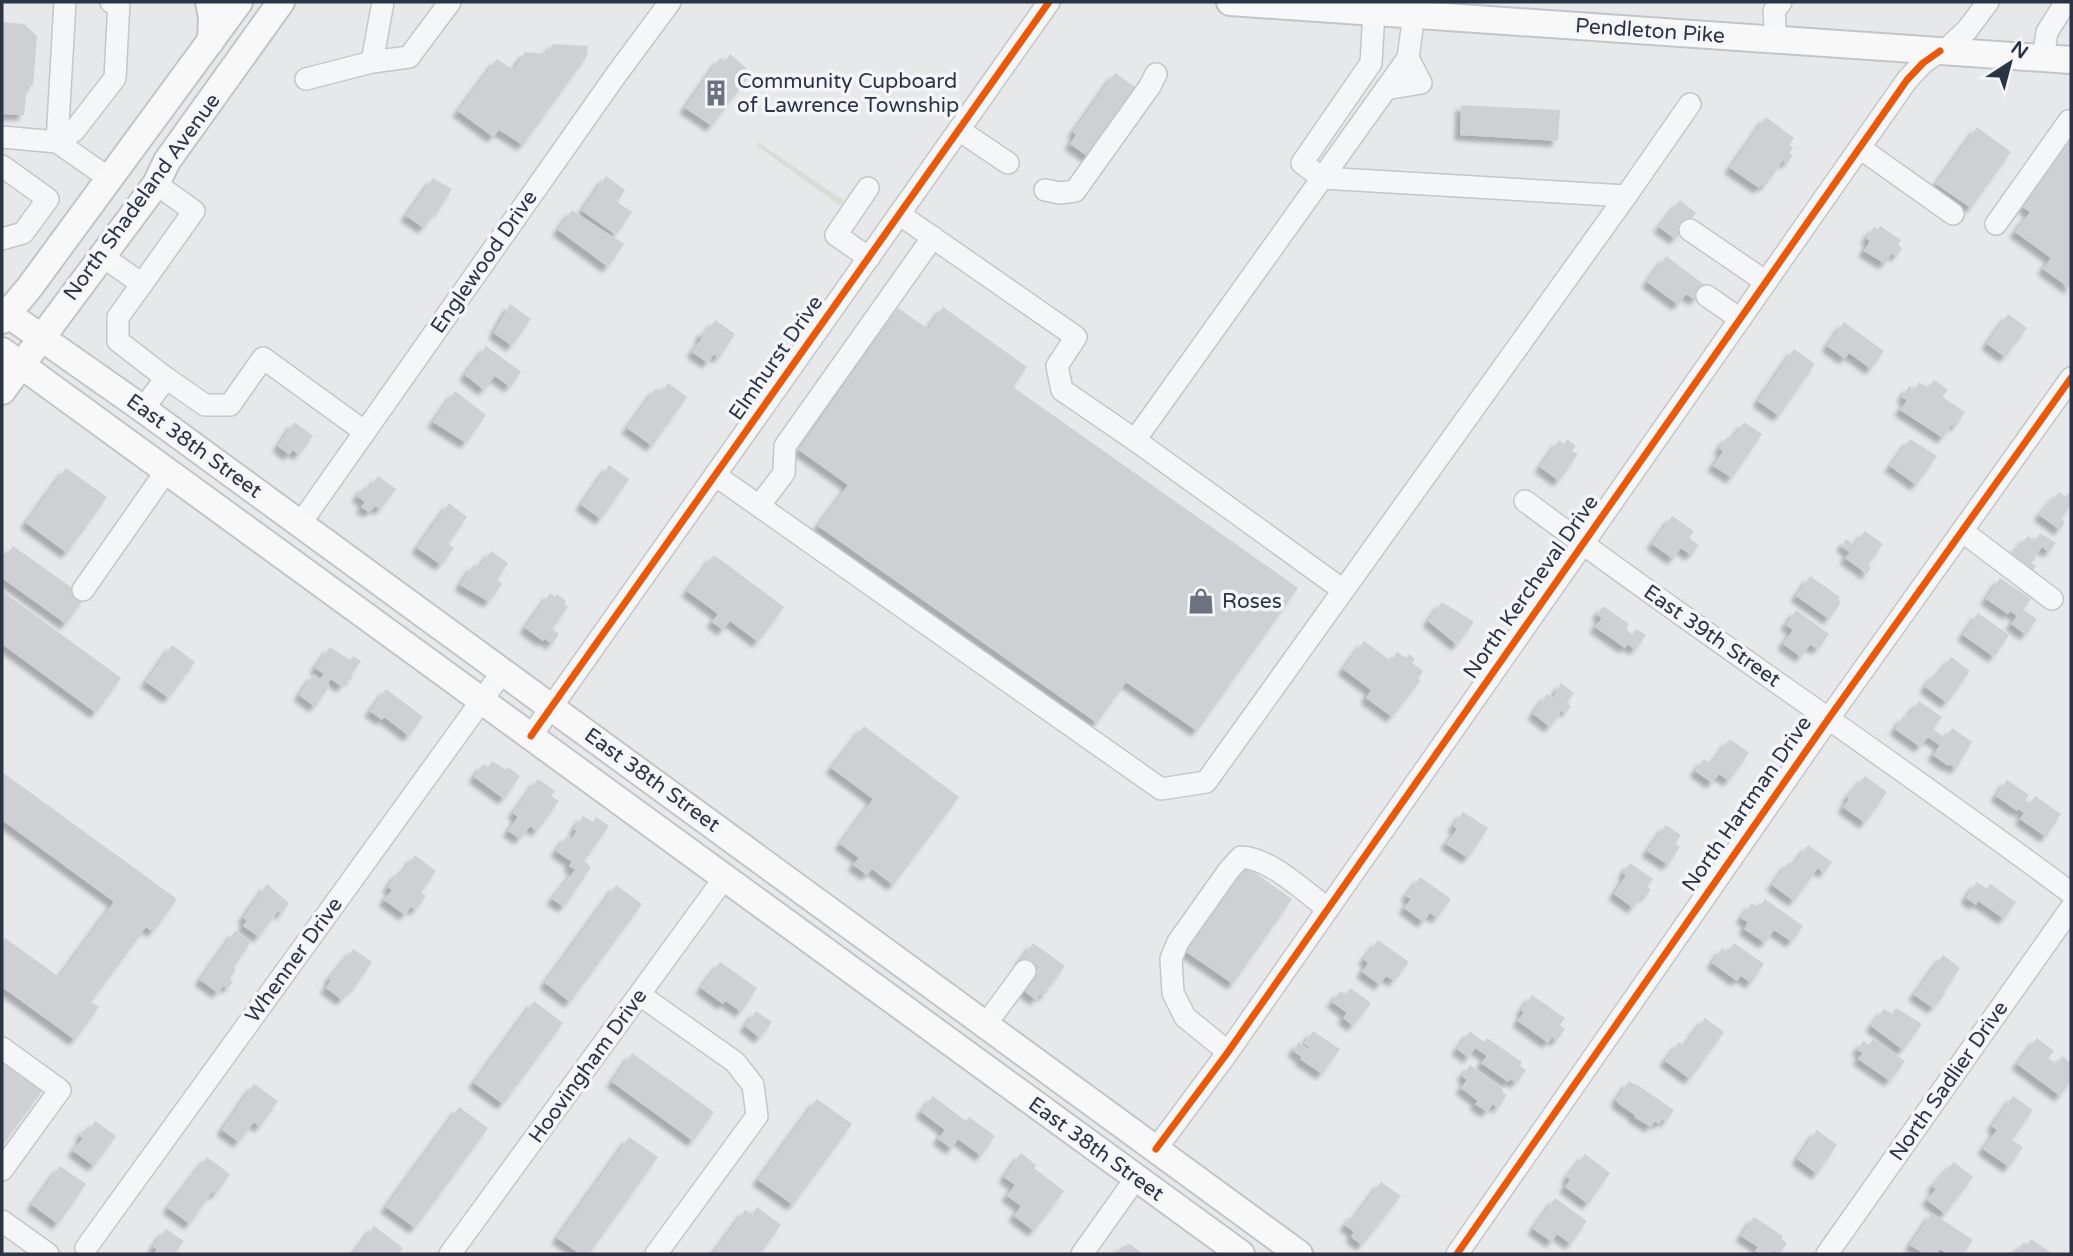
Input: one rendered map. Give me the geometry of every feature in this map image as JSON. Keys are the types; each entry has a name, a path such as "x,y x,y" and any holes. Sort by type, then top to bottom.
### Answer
{"main road":[{"path":"209,2 212,16 211,41"},
{"name":"North Shadeland Avenue","path":"4,315 110,179 239,2"},
{"name":"North Shadeland Avenue","path":"2,391 11,358 41,336 102,256 156,184 167,161 281,2"},
{"name":"Pendleton Pike","path":"1230,2 1404,10 1776,40 2071,60"},
{"name":"East 38th Street","path":"4,315 41,336 143,409 1299,1254"},
{"name":"East 38th Street","path":"11,358 1241,1254"}],"street":[{"path":"57,142 65,2"},
{"path":"57,142 74,131 115,78 119,2 111,2"},
{"path":"372,62 383,2"},
{"path":"306,79 372,62 409,57 450,2"},
{"name":"Englewood Drive","path":"300,524 670,2"},
{"name":"Elmhurst Drive","path":"531,736 1049,2"},
{"path":"1776,40 1774,12 1781,2"},
{"name":"North Kercheval Drive","path":"1156,1149 1228,1052 1915,70 1945,51 1967,30 1988,2"},
{"path":"2043,58 2047,32 2066,2"},
{"path":"1135,440 1408,58 1404,10"},
{"path":"1404,10 1302,163 1322,178 1626,196"},
{"path":"1045,190 1060,193 1074,191 1156,74"},
{"path":"715,475 1161,789 1206,782 1690,104"},
{"path":"1996,224 2071,121"},
{"path":"958,130 1008,163"},
{"path":"2,137 57,142 110,179"},
{"path":"1860,148 1953,214"},
{"path":"2,166 48,199 23,233 2,239"},
{"path":"156,184 194,211 118,317 118,341 205,405 230,405 263,358 365,432"},
{"path":"868,188 836,235 869,258"},
{"path":"900,214 1076,337 1057,366 1062,390 1343,590"},
{"path":"1690,230 1766,282"},
{"path":"759,506 784,473 785,446 933,237"},
{"path":"102,256 142,284"},
{"path":"1707,296 1740,319"},
{"path":"143,409 166,377"},
{"name":"North Hartman Drive","path":"1457,1254 1829,718 2071,378"},
{"path":"83,590 167,470"},
{"name":"East 39th Street","path":"1525,501 1953,805 2071,893"},
{"path":"1962,531 2052,599"},
{"name":"Whenner Drive","path":"86,1248 503,671"},
{"path":"1228,1052 1185,1017 1173,993 1171,959 1178,943 1229,870 1241,857 1254,858 1328,909"},
{"name":"Hoovingham Drive","path":"450,1254 725,877"},
{"name":"North Sadlier Drive","path":"1827,1254 2071,908"},
{"path":"986,1024 1025,971"},
{"path":"640,995 734,1062 753,1085 757,1116 656,1254"},
{"path":"2,1048 60,1090 2,1170"},
{"path":"1082,1254 1136,1178"},
{"path":"2,1221 48,1254"}],"shaded area":[{"path":"758,142 843,200 843,204 839,205 757,146"}],"building":[{"path":"2,22 24,24 37,36 33,86 27,86 24,115 2,114"},
{"path":"553,44 588,46 587,56 523,145 499,130 493,137 458,111 497,59 514,70 525,52 546,54"},
{"name":"Community Cupboard of Lawrence Township","path":"730,54 747,69 743,74 748,77 712,126 685,108 720,58 725,61"},
{"path":"1115,73 1142,92 1090,158 1070,144 1076,135 1073,132"},
{"path":"1461,105 1560,110 1558,141 1460,135"},
{"path":"1766,117 1794,138 1789,145 1793,148 1789,153 1793,155 1787,163 1783,160 1765,186 1762,184 1759,188 1730,168"},
{"path":"1977,127 2011,152 1971,208 1936,184"},
{"path":"2071,139 2071,289 2043,269 2051,258 2015,232 2030,212 2023,207"},
{"path":"606,176 625,190 617,202 632,212 616,235 582,211"},
{"path":"433,178 452,189 424,228 406,216"},
{"path":"1680,200 1696,213 1675,239 1659,227"},
{"path":"572,210 624,244 608,267 558,230"},
{"path":"1880,226 1901,240 1898,245 1902,248 1897,256 1892,253 1885,264 1864,251 1870,241 1866,238 1874,227 1878,229"},
{"path":"1666,256 1706,286 1695,300 1686,294 1678,305 1647,282"},
{"path":"510,304 531,319 512,346 494,333"},
{"path":"943,307 1027,367 1013,387 1298,588 1197,731 1126,682 1097,723 818,526 848,485 799,450 898,308 928,329"},
{"path":"2008,314 2027,328 2005,357 1987,344"},
{"path":"715,320 735,334 719,358 714,354 708,363 692,352 705,329 707,331"},
{"path":"1844,322 1884,351 1871,369 1849,353 1845,359 1827,346"},
{"path":"486,346 521,372 510,387 495,376 484,390 465,375"},
{"path":"1794,349 1815,364 1779,416 1758,401"},
{"path":"1934,380 1948,390 1942,397 1965,412 1956,426 1952,424 1943,438 1900,410 1907,400 1902,397 1909,386 1914,390 1919,382 1928,388"},
{"path":"668,383 687,397 652,446 627,428 656,388 662,392"},
{"path":"455,391 486,415 466,443 433,422"},
{"path":"294,422 313,436 299,455 293,450 289,455 278,446"},
{"path":"1744,422 1762,434 1732,478 1713,466 1723,451 1719,448 1728,436 1732,439"},
{"path":"1567,439 1576,446 1572,451 1578,454 1559,481 1540,467 1559,440 1564,444"},
{"path":"1910,439 1937,456 1916,485 1890,466"},
{"path":"609,465 629,479 601,519 581,505"},
{"path":"66,468 107,497 67,553 26,523"},
{"path":"378,476 396,489 380,510 376,506 369,512 361,507 365,502 357,496 365,486 369,489"},
{"path":"2071,490 2071,505 2061,519 2065,522 2060,530 2039,515 2059,492 2066,497"},
{"path":"449,503 467,517 448,544 454,548 441,565 417,548"},
{"path":"1672,516 1694,531 1689,538 1699,545 1691,555 1681,548 1673,559 1652,544"},
{"path":"1865,531 1883,544 1868,565 1871,568 1867,574 1845,558 1850,552 1842,546 1846,539 1854,545"},
{"path":"2040,533 2056,543 2049,552 2042,547 2031,563 2036,566 2031,573 2009,558 2028,536 2035,541"},
{"path":"13,546 85,597 66,624 2,578 2,561"},
{"path":"491,551 508,563 497,580 502,584 489,602 460,585 474,564 479,568"},
{"path":"714,555 784,607 758,642 730,621 723,630 712,622 718,614 687,591"},
{"path":"1810,576 1840,597 1838,600 1841,602 1829,619 1796,596"},
{"path":"2000,578 2031,599 2023,610 2037,619 2026,635 2011,624 2017,616 2010,611 2008,614 1986,599"},
{"path":"2,591 121,678 96,713 2,644"},
{"path":"550,593 555,597 557,594 566,601 564,604 568,607 552,629 559,634 552,644 525,628"},
{"path":"1442,602 1474,622 1457,645 1428,621"},
{"path":"1603,606 1629,624 1626,629 1632,635 1636,629 1646,635 1635,650 1628,644 1625,648 1595,627 1602,618 1597,615"},
{"path":"1796,610 1829,634 1818,649 1810,645 1801,657 1783,644 1793,630 1786,625"},
{"path":"1978,613 2009,635 1994,657 1963,635"},
{"path":"1364,641 1391,661 1397,652 1406,658 1409,654 1415,659 1412,663 1423,671 1418,679 1420,681 1392,717 1366,698 1371,690 1343,669"},
{"path":"172,645 195,662 169,698 146,682"},
{"path":"330,647 350,660 353,656 361,661 350,681 348,679 342,687 331,679 328,683 330,685 315,707 299,695 314,674 320,679 324,674 315,668"},
{"path":"1951,657 1970,671 1947,703 1925,687"},
{"path":"1561,683 1574,693 1567,703 1571,706 1567,712 1563,709 1550,727 1533,714 1547,694 1553,698"},
{"path":"386,689 423,717 409,736 384,717 382,720 370,711"},
{"path":"1919,701 1942,717 1933,729 1945,738 1952,728 1972,742 1956,769 1933,755 1940,745 1928,737 1920,747 1895,729"},
{"path":"864,726 959,797 893,885 872,869 867,875 853,865 859,858 840,844 873,799 831,768"},
{"path":"1730,739 1749,753 1729,781 1719,774 1712,783 1695,771 1704,759 1711,764"},
{"path":"492,761 506,770 508,767 520,776 504,799 474,777 483,764 488,767"},
{"path":"2,772 177,899 153,932 146,927 91,1002 99,1007 75,1040 2,987 2,943 5,938 59,977 114,902 2,820"},
{"path":"1865,776 1887,792 1865,823 1843,807 1849,799 1847,797"},
{"path":"538,779 555,791 551,796 559,801 537,831 530,826 520,839 508,831 518,817 513,813"},
{"path":"2007,780 2029,795 2025,800 2030,804 2035,796 2061,814 2046,837 2020,819 2024,813 1996,796"},
{"path":"1463,812 1488,828 1468,858 1446,844 1457,829 1453,826"},
{"path":"583,816 593,822 596,817 609,826 584,861 591,867 564,907 552,899 575,870 569,866 572,862 556,851 567,836 571,839"},
{"path":"1666,825 1681,835 1675,844 1680,847 1668,865 1647,851"},
{"path":"1808,845 1832,862 1824,873 1818,868 1794,901 1772,885 1789,862 1793,865"},
{"path":"415,855 436,871 421,892 426,896 416,910 411,907 405,915 384,900 392,890 388,887 399,871 402,873"},
{"path":"1630,863 1653,879 1647,887 1651,889 1646,896 1643,894 1633,908 1614,894"},
{"path":"1245,866 1292,899 1233,984 1185,951"},
{"path":"1420,877 1451,899 1437,918 1430,913 1423,922 1404,908 1411,899 1406,896"},
{"path":"1977,882 1987,889 1990,884 2016,902 2004,919 1978,901 1976,905 1966,898"},
{"path":"267,884 289,903 282,914 278,911 259,937 243,926 247,920 243,918"},
{"path":"616,885 642,904 570,1002 545,983"},
{"path":"1765,899 1803,926 1792,942 1774,930 1765,943 1744,929 1748,922 1741,918 1752,903 1759,908"},
{"path":"235,931 251,942 229,979 233,982 228,988 224,985 218,993 200,980"},
{"path":"1378,940 1409,962 1394,981 1386,976 1380,985 1362,972 1368,963 1364,959"},
{"path":"1033,943 1065,966 1043,996 1040,994 1036,1000 1024,991 1035,972 1020,961"},
{"path":"1734,943 1764,964 1751,983 1741,976 1737,981 1712,963 1722,948 1728,952"},
{"path":"353,949 372,962 342,1000 326,988 331,980 329,979"},
{"path":"1943,955 1960,968 1944,992 1946,993 1933,1008 1914,995"},
{"path":"720,962 757,988 741,1012 726,1001 723,1004 701,988"},
{"path":"1350,988 1371,1003 1353,1026 1343,1018 1347,1013 1332,1002 1340,991 1346,995"},
{"path":"1532,995 1565,1018 1560,1025 1565,1029 1556,1041 1552,1037 1548,1043 1518,1021 1524,1012 1521,1010"},
{"path":"534,1001 563,1023 503,1104 474,1083"},
{"path":"1896,1008 1922,1024 1903,1050 1871,1026 1884,1009 1892,1014"},
{"path":"756,1011 772,1022 760,1038 745,1026"},
{"path":"1705,1018 1724,1032 1690,1079 1665,1061 1679,1042 1684,1046"},
{"path":"1313,1031 1340,1049 1322,1074 1293,1051 1299,1042 1308,1049 1304,1044"},
{"path":"1470,1031 1484,1042 1487,1038 1522,1062 1520,1066 1526,1070 1516,1083 1510,1079 1508,1082 1481,1063 1487,1056 1475,1048 1469,1058 1457,1049"},
{"path":"2037,1038 2054,1051 2048,1058 2056,1064 2062,1056 2071,1063 2071,1081 2060,1096 2017,1064"},
{"path":"1873,1039 1905,1061 1890,1081 1858,1059 1863,1053 1857,1050 1863,1041 1869,1045"},
{"path":"632,1053 714,1112 693,1141 612,1082"},
{"path":"5,1059 44,1088 2,1146 2,1064"},
{"path":"1470,1065 1507,1095 1498,1108 1493,1104 1487,1112 1475,1104 1478,1101 1461,1088 1467,1080 1462,1076"},
{"path":"1629,1081 1674,1110 1666,1122 1662,1119 1659,1124 1655,1121 1651,1127 1620,1105 1616,1100"},
{"path":"254,1084 278,1101 260,1127 254,1122 239,1142 222,1130"},
{"path":"933,1096 966,1121 969,1117 995,1136 981,1156 958,1139 952,1149 938,1139 945,1130 921,1112"},
{"path":"2013,1096 2033,1110 2012,1140 2023,1147 2009,1167 1983,1149 1997,1130 1992,1126"},
{"path":"817,1099 852,1124 793,1205 758,1180"},
{"path":"459,1107 488,1128 415,1228 386,1207"},
{"path":"95,1121 116,1136 94,1166 73,1151 83,1138 80,1136 87,1127 90,1129"},
{"path":"1817,1130 1837,1145 1817,1174 1797,1159"},
{"path":"629,1137 658,1157 589,1254 580,1254 557,1238"},
{"path":"1021,1153 1036,1165 1034,1168 1064,1191 1034,1231 1014,1216 1021,1206 1007,1196 1015,1185 1004,1177"},
{"path":"1585,1154 1610,1173 1588,1204 1565,1187 1570,1180 1567,1177"},
{"path":"207,1157 230,1174 216,1194 212,1192 190,1224 168,1208"},
{"path":"1954,1162 1973,1177 1945,1214 1927,1200 1936,1189 1932,1186"},
{"path":"60,1166 86,1184 58,1224 32,1205"},
{"path":"1381,1182 1401,1196 1362,1245 1351,1237 1354,1232 1345,1225"},
{"path":"1555,1198 1587,1221 1571,1244 1557,1234 1552,1242 1533,1229"},
{"path":"757,1207 781,1225 760,1254 713,1254 745,1210 752,1215"},
{"path":"1932,1213 1973,1240 1963,1254 1948,1254 1940,1249 1937,1254 1924,1254 1910,1245"},
{"path":"1754,1217 1783,1236 1781,1239 1787,1243 1779,1254 1773,1251 1771,1254 1760,1254 1755,1251 1758,1247 1741,1236"},
{"path":"374,1226 403,1248 399,1254 353,1254"},
{"path":"166,1229 184,1241 174,1254 154,1254 157,1249 153,1247"},
{"path":"2031,1239 2053,1254 2015,1254 2023,1243 2027,1245"},
{"path":"1130,1244 1143,1254 1116,1254 1123,1246"}],"cycle path":[{"path":"531,736 1049,2"},
{"path":"1156,1149 1228,1052 1907,80 1923,63 1940,51"},
{"path":"1457,1254 1829,718 2071,378"}],"place":[{"name":"Community Cupboard of Lawrence Township","path":"716,93"},
{"name":"Roses","path":"1201,601"}]}
